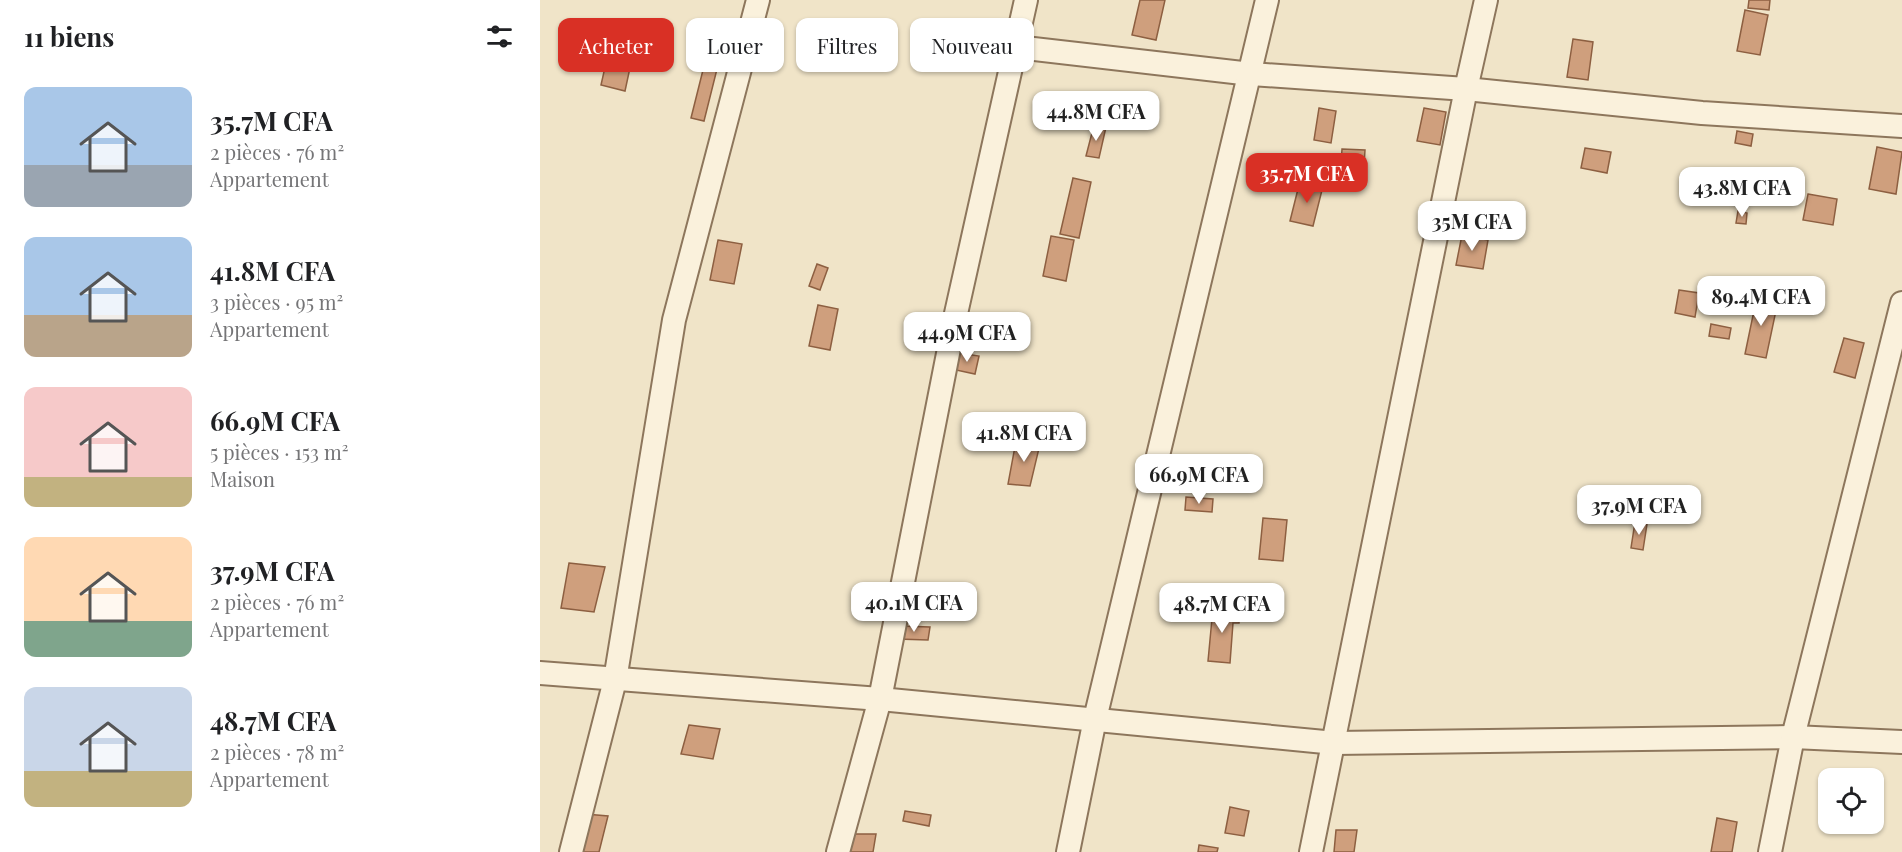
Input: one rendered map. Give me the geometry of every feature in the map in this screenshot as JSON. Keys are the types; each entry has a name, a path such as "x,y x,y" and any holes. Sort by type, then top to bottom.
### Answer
{"street":[{"path":"571,852 615,680 675,320 758,0"},
{"path":"1022,18 1026,0"},
{"path":"1068,852 1095,719 1267,0"},
{"path":"1311,852 1486,0"},
{"path":"1034,49 1251,74 1466,89 1702,113 1902,126"},
{"path":"838,852 880,699 955,318 1010,72"},
{"path":"1770,852 1793,737 1902,303"},
{"path":"540,673 880,699 1335,743 1793,737 1902,742"}],"building":[{"path":"1140,0 1165,0 1156,40 1132,35"},
{"path":"1749,0 1770,0 1769,10 1748,8"},
{"path":"1745,10 1768,15 1760,55 1737,51"},
{"path":"1573,39 1593,42 1588,80 1567,77"},
{"path":"604,72 629,72 625,91 601,85"},
{"path":"702,72 716,72 704,121 691,118"},
{"path":"1319,108 1336,111 1331,143 1314,140"},
{"path":"1424,108 1446,112 1440,145 1417,141"},
{"path":"1094,125 1106,127 1099,158 1086,156"},
{"path":"1737,131 1753,134 1751,146 1735,143"},
{"path":"1877,147 1902,152 1896,194 1869,189"},
{"path":"1585,148 1611,152 1607,173 1581,168"},
{"path":"1342,149 1365,150 1363,182 1340,180"},
{"path":"1073,178 1091,182 1079,238 1060,234"},
{"path":"1300,181 1323,186 1313,226 1290,221"},
{"path":"1808,194 1837,199 1833,225 1803,220"},
{"path":"1738,211 1747,213 1746,224 1736,223"},
{"path":"1462,235 1488,240 1483,269 1456,265"},
{"path":"1051,236 1074,240 1066,281 1043,276"},
{"path":"718,240 742,244 734,284 710,280"},
{"path":"817,264 828,268 820,290 809,286"},
{"path":"1679,290 1699,293 1695,317 1675,313"},
{"path":"1757,296 1778,301 1766,358 1745,354"},
{"path":"818,305 838,309 830,350 809,346"},
{"path":"964,319 977,321 973,346 960,344"},
{"path":"1711,324 1731,328 1729,339 1709,336"},
{"path":"1844,338 1864,343 1855,378 1834,372"},
{"path":"959,353 979,356 975,374 956,370"},
{"path":"1016,441 1040,444 1030,486 1008,484"},
{"path":"1186,497 1213,499 1212,512 1185,510"},
{"path":"1263,518 1287,520 1283,561 1259,559"},
{"path":"1635,522 1647,524 1643,550 1631,548"},
{"path":"569,563 605,567 594,612 561,608"},
{"path":"1213,608 1240,610 1239,623 1233,623 1230,663 1208,661"},
{"path":"900,626 930,627 928,640 897,639"},
{"path":"689,725 720,729 713,759 681,754"},
{"path":"1230,807 1249,811 1244,836 1225,833"},
{"path":"905,811 931,815 929,826 903,821"},
{"path":"585,814 608,816 599,852 578,852"},
{"path":"1717,818 1737,822 1732,852 1711,852"},
{"path":"1336,830 1357,830 1354,852 1334,852"},
{"path":"853,834 876,834 873,852 849,852"},
{"path":"1199,845 1218,848 1217,852 1198,852"}]}
